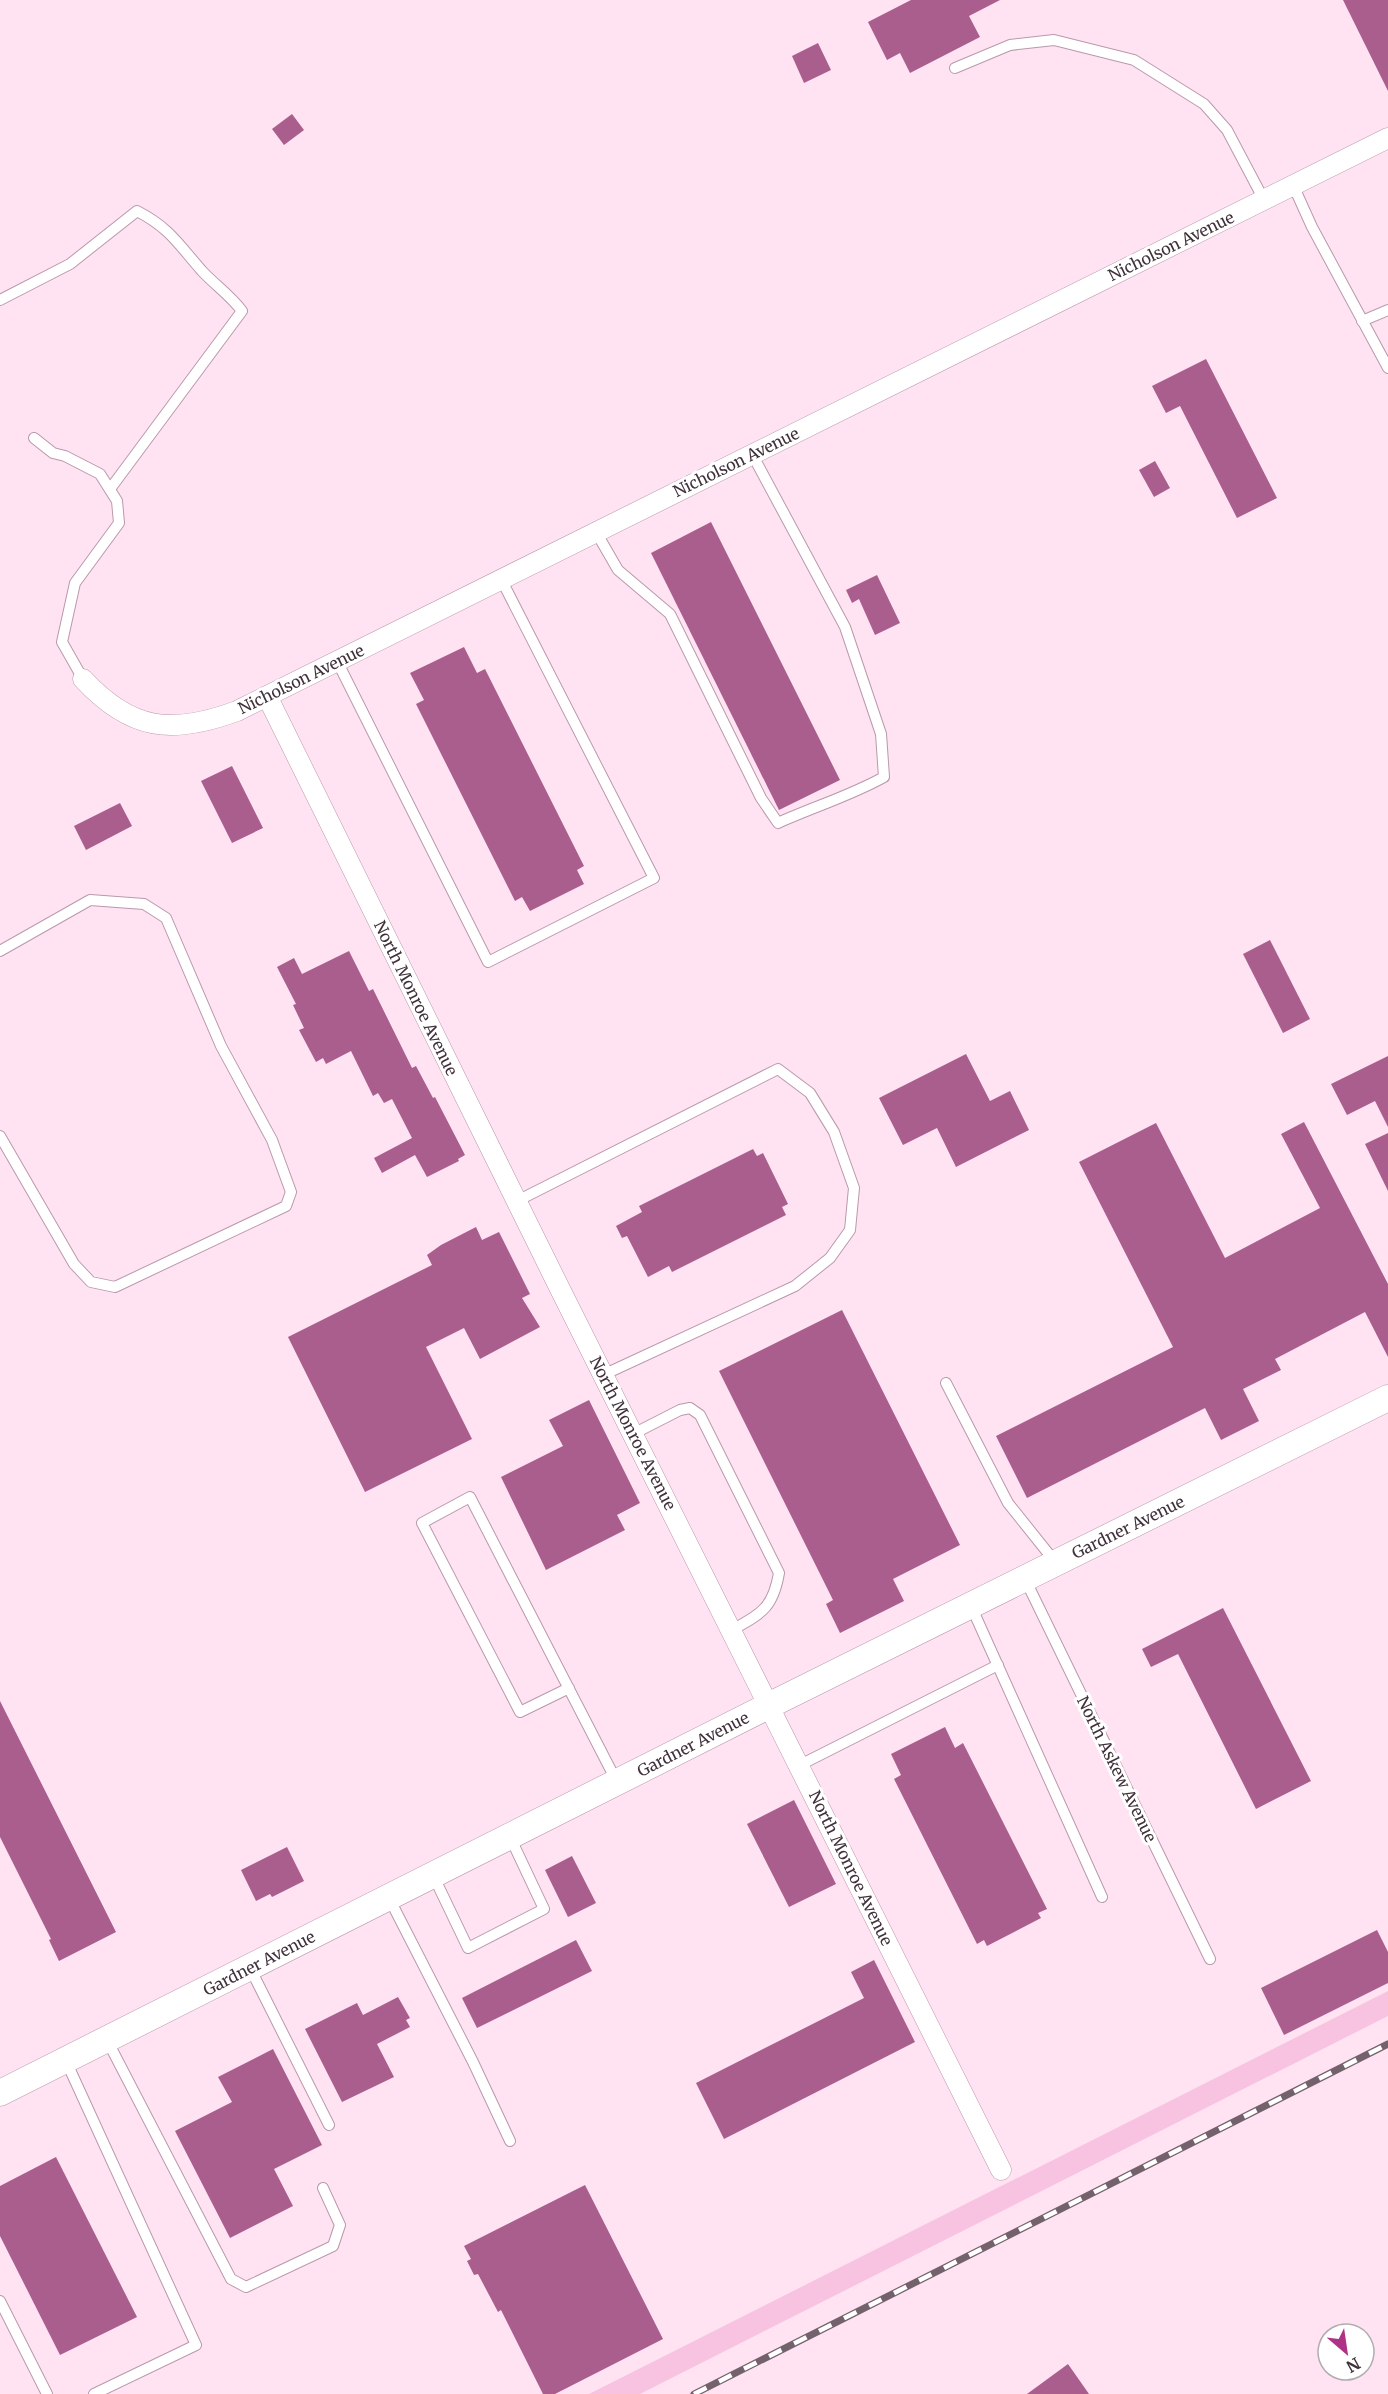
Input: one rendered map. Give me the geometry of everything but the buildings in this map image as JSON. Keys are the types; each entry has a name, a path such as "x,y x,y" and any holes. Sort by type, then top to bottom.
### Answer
{"street":[{"name":"Nicholson Avenue","path":"83,679 116,709 147,723 164,726 219,718 1388,138"},
{"name":"North Monroe Avenue","path":"267,696 603,1375 771,1705 1001,2170"},
{"name":"Gardner Avenue","path":"0,2093 617,1782 1388,1398"}],"lane":[{"path":"955,68 1010,45 1054,39 1134,60 1204,104 1227,130 1264,200"},
{"path":"1293,185 1312,227 1388,368"},
{"path":"0,300 70,264 137,211 158,222 190,254 202,271 233,298 242,311 110,489"},
{"path":"1362,321 1388,310"},
{"path":"34,438 53,453 65,456 100,474 117,501 118,523 75,583 62,642 83,679"},
{"path":"596,532 618,570 670,614 762,798 778,823 815,806 858,792 884,777 881,734 845,627 752,454"},
{"path":"337,661 488,962 654,878 501,579"},
{"path":"0,951 90,900 144,904 166,918 221,1046 272,1140 291,1192 286,1206 115,1287 91,1282 74,1264 0,1136"},
{"path":"517,1201 778,1069 810,1094 834,1132 854,1188 850,1230 830,1258 795,1286 603,1375"},
{"path":"946,1383 1008,1503 1056,1563"},
{"path":"633,1434 680,1410 690,1408 700,1415 779,1573 776,1593 762,1613 732,1630"},
{"path":"569,1688 520,1712 422,1523 470,1497 569,1688 617,1782"},
{"name":"North Askew Avenue","path":"1025,1579 1210,1959"},
{"path":"971,1606 1102,1897"},
{"path":"800,1765 998,1665"},
{"path":"433,1875 468,1948 544,1909 510,1837"},
{"path":"389,1898 510,2141"},
{"path":"250,1967 329,2125"},
{"path":"106,2040 231,2279 246,2287 333,2246 340,2225 322,2188"},
{"path":"66,2060 196,2345 94,2394"},
{"path":"0,2301 47,2394"}],"shaded area":[{"path":"1388,1991 1388,2016 640,2394 589,2394"}],"railway":[{"path":"694,2394 1388,2044"}]}
